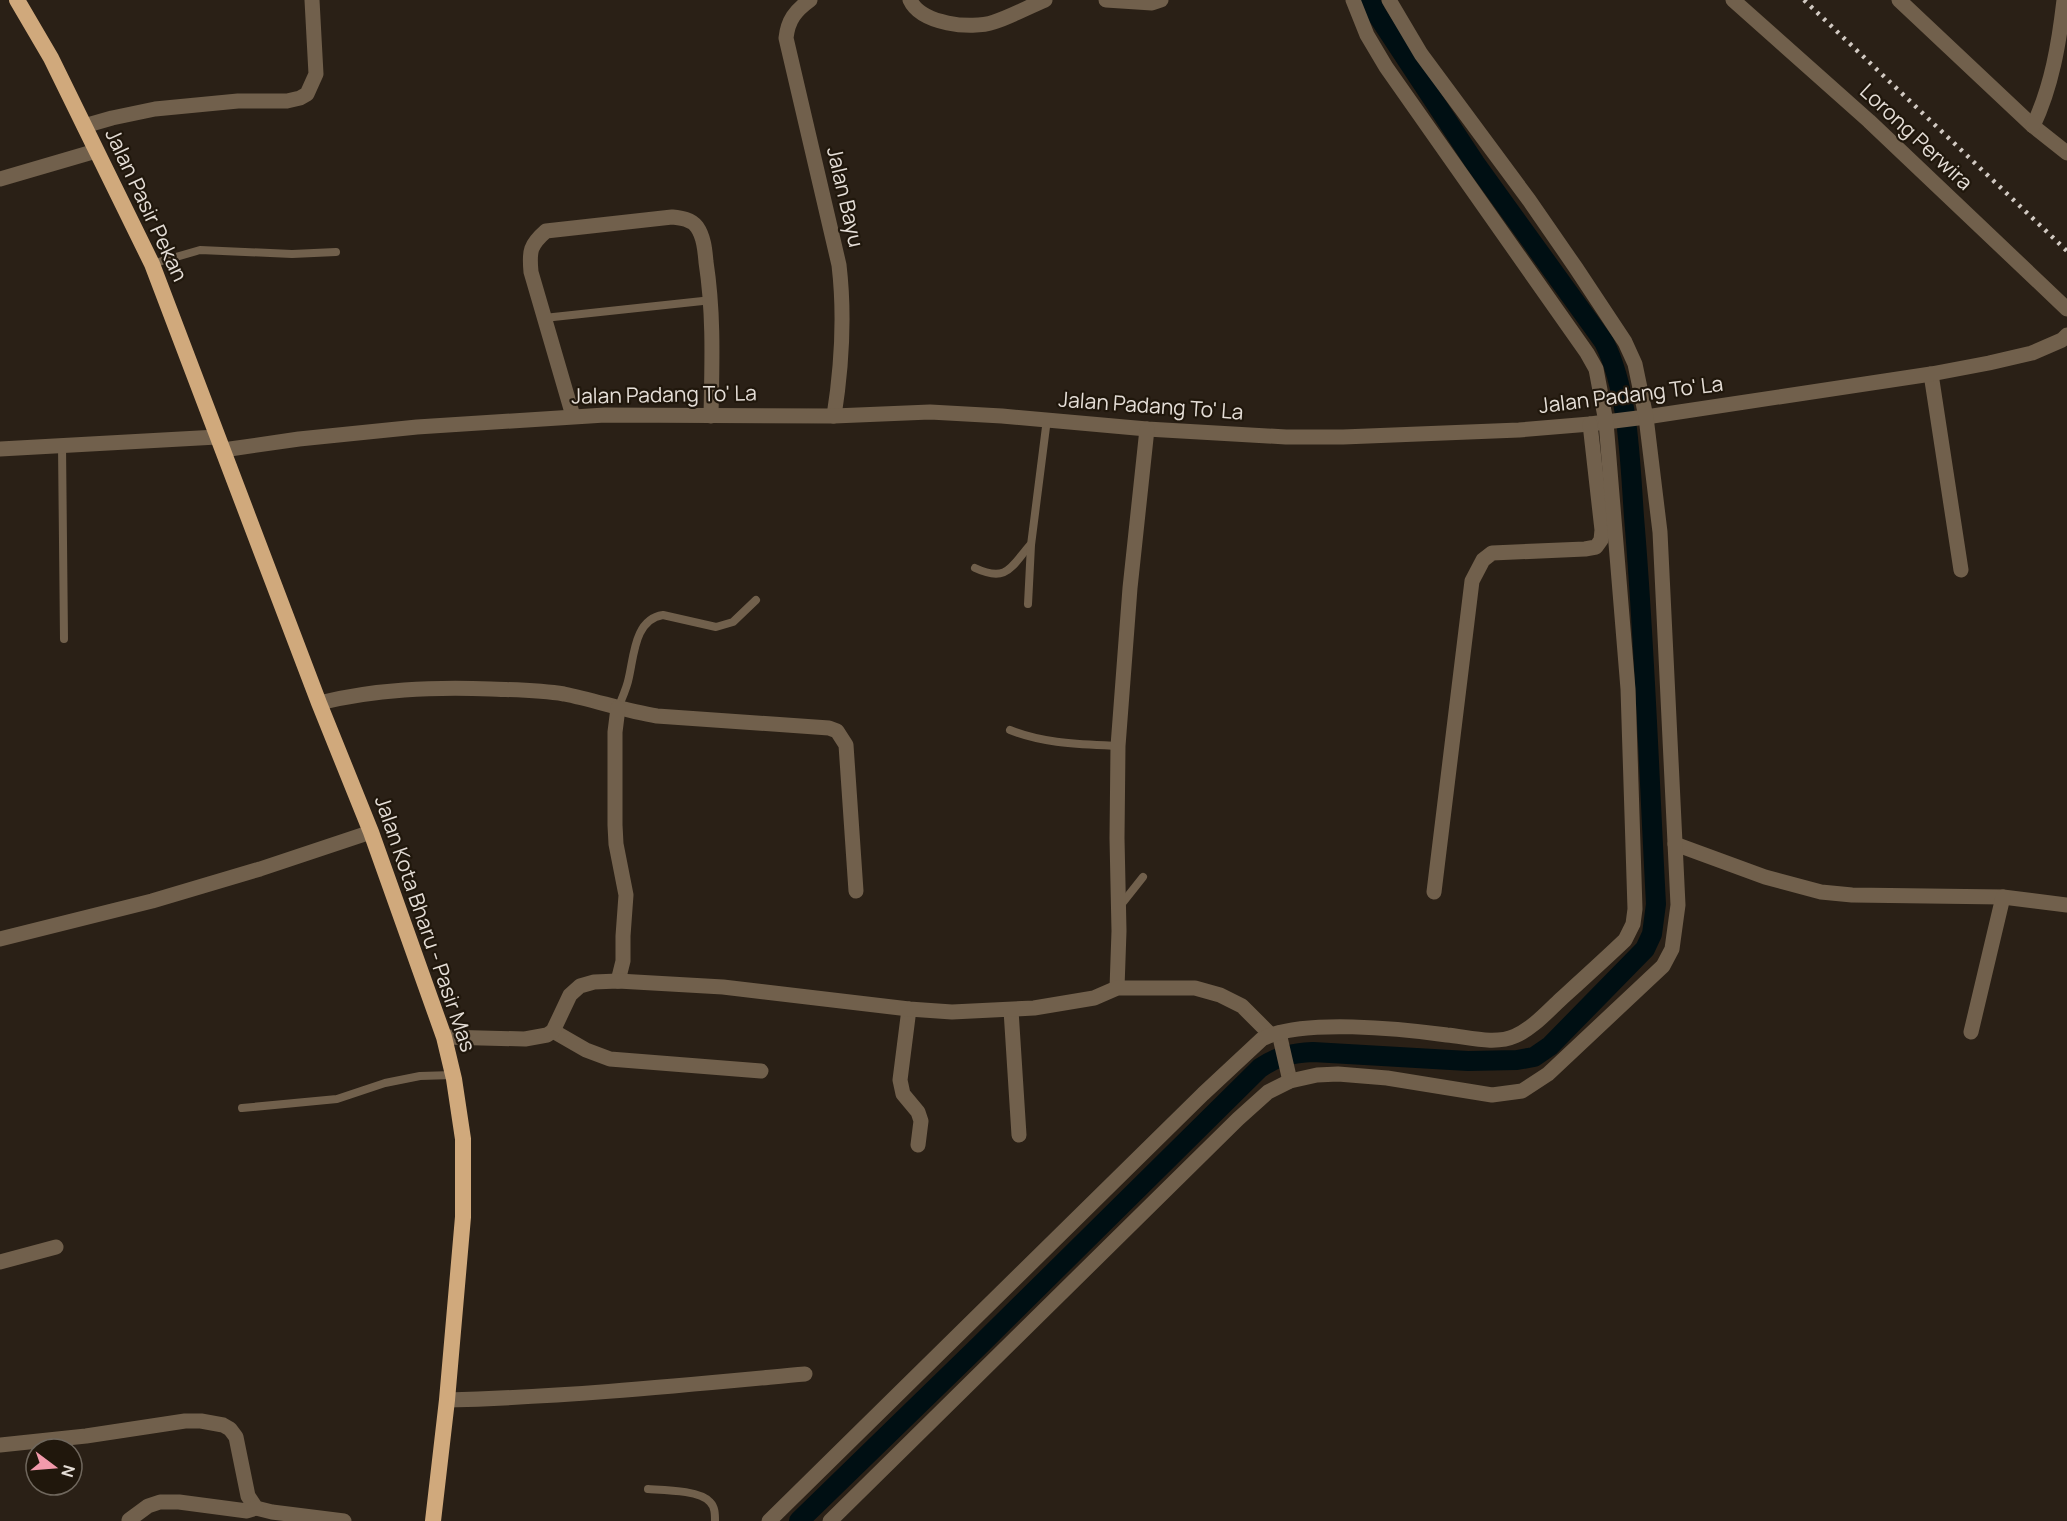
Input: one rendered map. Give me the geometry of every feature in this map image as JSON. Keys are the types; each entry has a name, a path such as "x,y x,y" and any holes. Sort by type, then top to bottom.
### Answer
{"highway":[{"name":"Jalan Pasir Pekan","path":"17,0 51,58 152,264 220,444"},
{"name":"Jalan Kota Bharu - Pasir Mas","path":"220,444 371,832 444,1037 453,1075 463,1139 463,1217 447,1400 433,1521"}],"street":[{"path":"84,126 155,109 300,98 307,94 316,74 312,0"},
{"name":"Jalan Bayu","path":"810,0 797,9 788,24 786,38 839,265 843,301 843,344 834,416"},
{"path":"910,0 919,13 930,18 949,23 972,25 992,23 1045,0"},
{"path":"1106,0 1152,3 1161,0"},
{"path":"769,1521 1203,1094 1262,1040 1302,1029 1342,1027 1408,1030 1490,1040 1514,1037 1534,1025 1625,940 1633,924 1635,909 1628,700 1603,422 1596,369 1386,68 1367,35 1353,0"},
{"path":"830,1521 1251,1106 1268,1092 1289,1078 1338,1074 1387,1078 1492,1095 1522,1091 1548,1074 1663,966 1672,949 1678,905 1660,532 1641,417 1635,364 1625,342 1529,200 1421,54 1389,0"},
{"name":"Lorong Perwira","path":"1734,0 1869,121 2067,309"},
{"path":"1899,0 2033,126 2067,153"},
{"path":"2033,126 2051,79 2061,31 2064,0"},
{"path":"0,179 96,151"},
{"path":"573,416 531,272 530,255 534,241 546,231 672,217 685,219 696,226 703,240 712,300 711,416"},
{"name":"Jalan Padang To' La","path":"0,449 220,444 573,416 834,416 930,412 1047,419 1147,429 1274,436 1343,437 1508,430 1641,417 1930,374 2032,353 2067,335"},
{"path":"1930,374 1961,570"},
{"path":"1434,892 1472,581 1483,560 1492,553 1596,547 1601,540 1602,530 1603,422"},
{"path":"1117,988 1118,746 1135,540 1147,429"},
{"path":"319,703 354,694 401,689 465,688 562,694 657,716 829,728 837,731 846,745 856,891"},
{"path":"618,708 615,744 615,825 616,844 626,895 623,961 618,981"},
{"path":"0,939 152,901 271,866 371,832"},
{"path":"1675,844 1765,877 1821,892 1852,895 2003,897 2067,905"},
{"path":"1971,1032 2003,897"},
{"path":"444,1037 525,1039 547,1035 553,1031 570,996 580,986 594,982 618,981 723,987 952,1012 1011,1010 1075,1002 1108,993 1117,988 1195,988 1220,994 1242,1006 1276,1036 1289,1078"},
{"path":"909,1009 900,1080 903,1094 908,1103 918,1112 921,1121 918,1145"},
{"path":"1011,1010 1019,1135"},
{"path":"553,1031 586,1050 610,1059 761,1071"},
{"path":"0,1262 56,1247"},
{"path":"447,1400 520,1398 653,1389 805,1374"},
{"path":"0,1445 86,1436 185,1421 214,1423 230,1429 236,1437 249,1496 256,1508"},
{"path":"129,1520 148,1506 160,1502 179,1502 200,1514 247,1511 256,1508 344,1521"}],"lane":[{"path":"152,264 200,250 292,254 336,252"},
{"path":"544,318 712,300"},
{"path":"1028,604 1031,545 1047,419"},
{"path":"62,446 64,639"},
{"path":"975,568 998,575 1010,569 1031,545"},
{"path":"618,708 628,683 636,644 648,621 655,616 663,615 716,627 733,622 756,600"},
{"path":"1010,730 1030,738 1050,742 1118,746"},
{"path":"1118,908 1143,878"},
{"path":"242,1108 337,1099 385,1083 420,1076 453,1075"},
{"path":"648,1489 692,1493 704,1497 714,1508 715,1521"}],"waterway":[{"path":"799,1521 1260,1068 1285,1056 1313,1052 1468,1061 1517,1060 1534,1057 1550,1046 1645,949 1652,934 1656,904 1641,614 1627,428 1619,383 1604,342 1475,163 1376,13 1370,0"}],"railway":[{"path":"1804,0 2067,251"}]}
